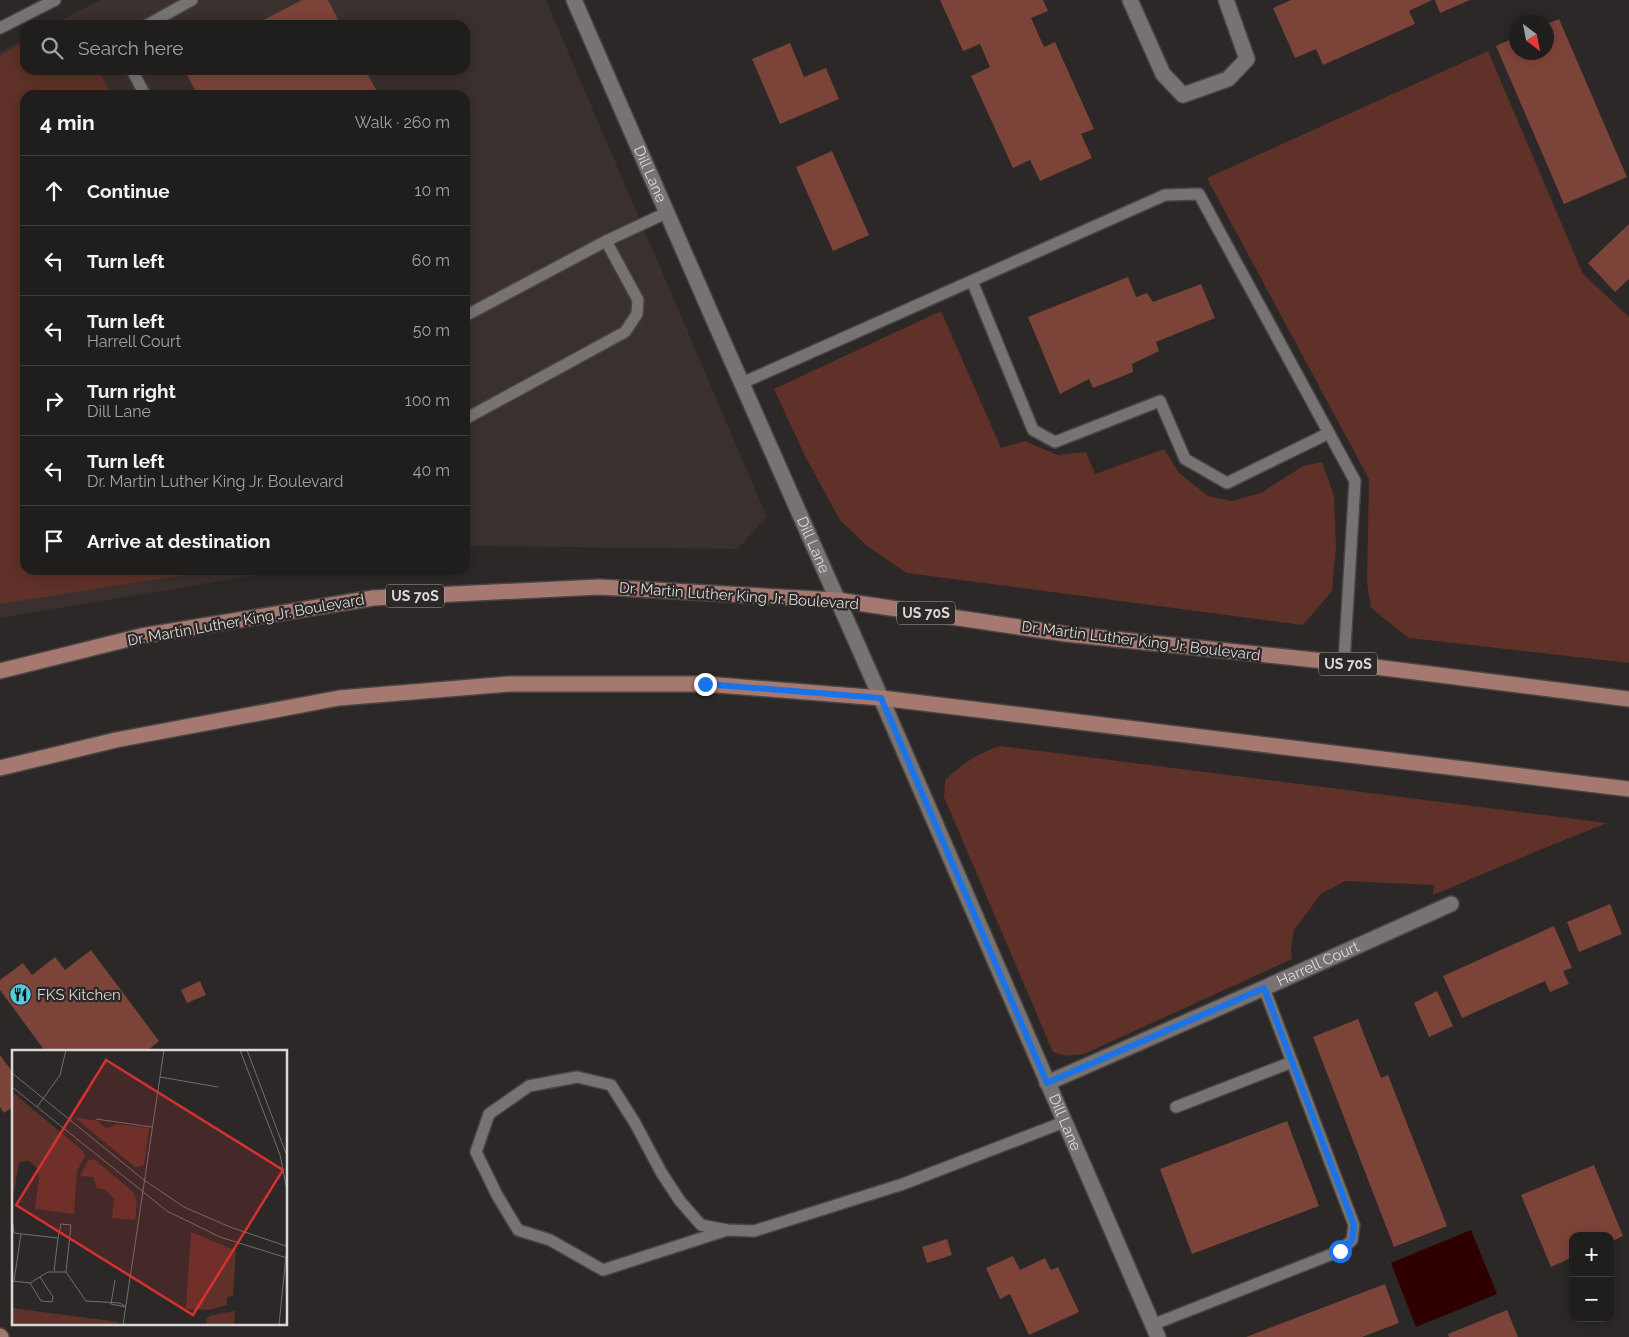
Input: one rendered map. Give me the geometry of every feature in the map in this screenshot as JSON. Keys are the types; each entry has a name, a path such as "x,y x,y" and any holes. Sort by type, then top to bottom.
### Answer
{"main road":[{"name":"Dr. Martin Luther King Jr. Boulevard","path":"0,671 142,636 373,598 599,587 838,600 1066,634 1344,663 1629,699"},
{"path":"0,768 116,740 339,698 509,684 705,684 881,698 1629,789"}],"street":[{"name":"Dill Lane","path":"574,0 666,213 881,698 1155,1331"},
{"path":"1130,0 1163,74 1183,95 1228,79 1247,59 1226,0"},
{"name":"Harrell Court","path":"1047,1083 1451,904"}],"lane":[{"path":"0,28 55,0"},
{"path":"156,20 192,0"},
{"path":"135,75 142,90"},
{"path":"742,383 1165,195 1199,194 1355,481 1344,663"},
{"path":"470,313 606,241 666,213"},
{"path":"470,416 625,332 637,314 638,300 606,241"},
{"path":"972,281 1033,430 1055,442 1160,401 1185,459 1227,483 1329,433"},
{"path":"1155,1331 1340,1251 1352,1240 1354,1225 1264,988"},
{"path":"1176,1106 1292,1062"},
{"path":"727,1230 603,1270 550,1240 518,1230 497,1195 476,1152 489,1114 529,1086 577,1077 611,1085 635,1122 680,1201 701,1225 727,1230 754,1231 894,1187 1064,1122"}],"shaded area":[{"path":"100,0 546,0 767,517 737,549 470,546 470,90 20,90 20,575 256,575 0,618 0,52 20,42 20,75 470,75 470,20 62,20"},
{"path":"20,44 20,75 101,75 109,90 20,90 20,575 184,575 0,604 0,56"},
{"path":"1488,51 1583,274 1629,317 1629,663 1409,638 1371,608 1367,583 1369,479 1207,178"},
{"path":"941,311 1001,448 1025,441 1057,455 1086,452 1095,474 1164,449 1179,473 1208,496 1232,501 1261,493 1303,466 1322,462 1334,496 1336,547 1332,591 1303,625 907,573 867,546 840,520 806,458 774,389"},
{"path":"1000,746 1607,823 1433,895 1434,885 1345,881 1321,894 1294,930 1291,950 1292,959 1084,1054 1066,1056 1053,1052 944,797 945,780 971,760 984,752"},
{"path":"1471,1230 1497,1294 1416,1327 1391,1263"}],"building":[{"path":"302,0 328,0 338,20 264,20"},
{"path":"940,0 1043,0 1048,11 1031,18 1044,47 1055,42 1094,129 1081,134 1092,158 1040,181 1030,160 1013,168 971,76 990,67 980,44 963,51"},
{"path":"1291,0 1432,0 1409,11 1415,24 1323,65 1316,49 1295,58 1273,8"},
{"path":"1435,0 1470,0 1440,13"},
{"path":"1559,19 1627,177 1564,204 1496,46 1509,40 1509,60 1554,60 1554,21"},
{"path":"790,43 804,77 826,68 839,99 780,124 752,59"},
{"path":"187,75 368,75 376,90 195,90"},
{"path":"832,151 869,235 833,251 796,167"},
{"path":"1629,224 1629,279 1615,292 1588,263"},
{"path":"1128,277 1136,297 1147,293 1153,302 1201,284 1215,318 1156,342 1159,351 1132,364 1133,372 1093,388 1089,379 1060,394 1028,317"},
{"path":"1610,904 1622,934 1579,952 1567,922"},
{"path":"1554,926 1572,968 1563,971 1569,984 1550,992 1545,981 1462,1018 1443,976"},
{"path":"91,950 159,1041 148,1050 44,1050 0,990 0,980 23,963 32,975 55,957 65,970"},
{"path":"200,981 206,995 187,1003 181,990"},
{"path":"1437,991 1453,1026 1429,1037 1414,1003"},
{"path":"1358,1019 1381,1078 1388,1075 1447,1226 1394,1247 1313,1037"},
{"path":"0,1055 12,1071 12,1107 4,1113 0,1107"},
{"path":"1287,1121 1319,1206 1192,1254 1160,1169"},
{"path":"1594,1165 1623,1236 1614,1240 1614,1232 1569,1232 1569,1259 1551,1267 1521,1195"},
{"path":"947,1239 952,1255 927,1263 922,1247"},
{"path":"1013,1256 1020,1270 1045,1258 1051,1270 1058,1267 1079,1312 1029,1335 1010,1294 1000,1299 986,1268"},
{"path":"1385,1284 1399,1323 1362,1337 1246,1337"},
{"path":"1507,1310 1518,1337 1449,1337 1448,1334"}],"place":[{"name":"FKS Kitchen","path":"21,995"}],"route":[{"path":"705,684 881,698 1047,1083 1264,988 1354,1225 1352,1240 1340,1251"}]}
